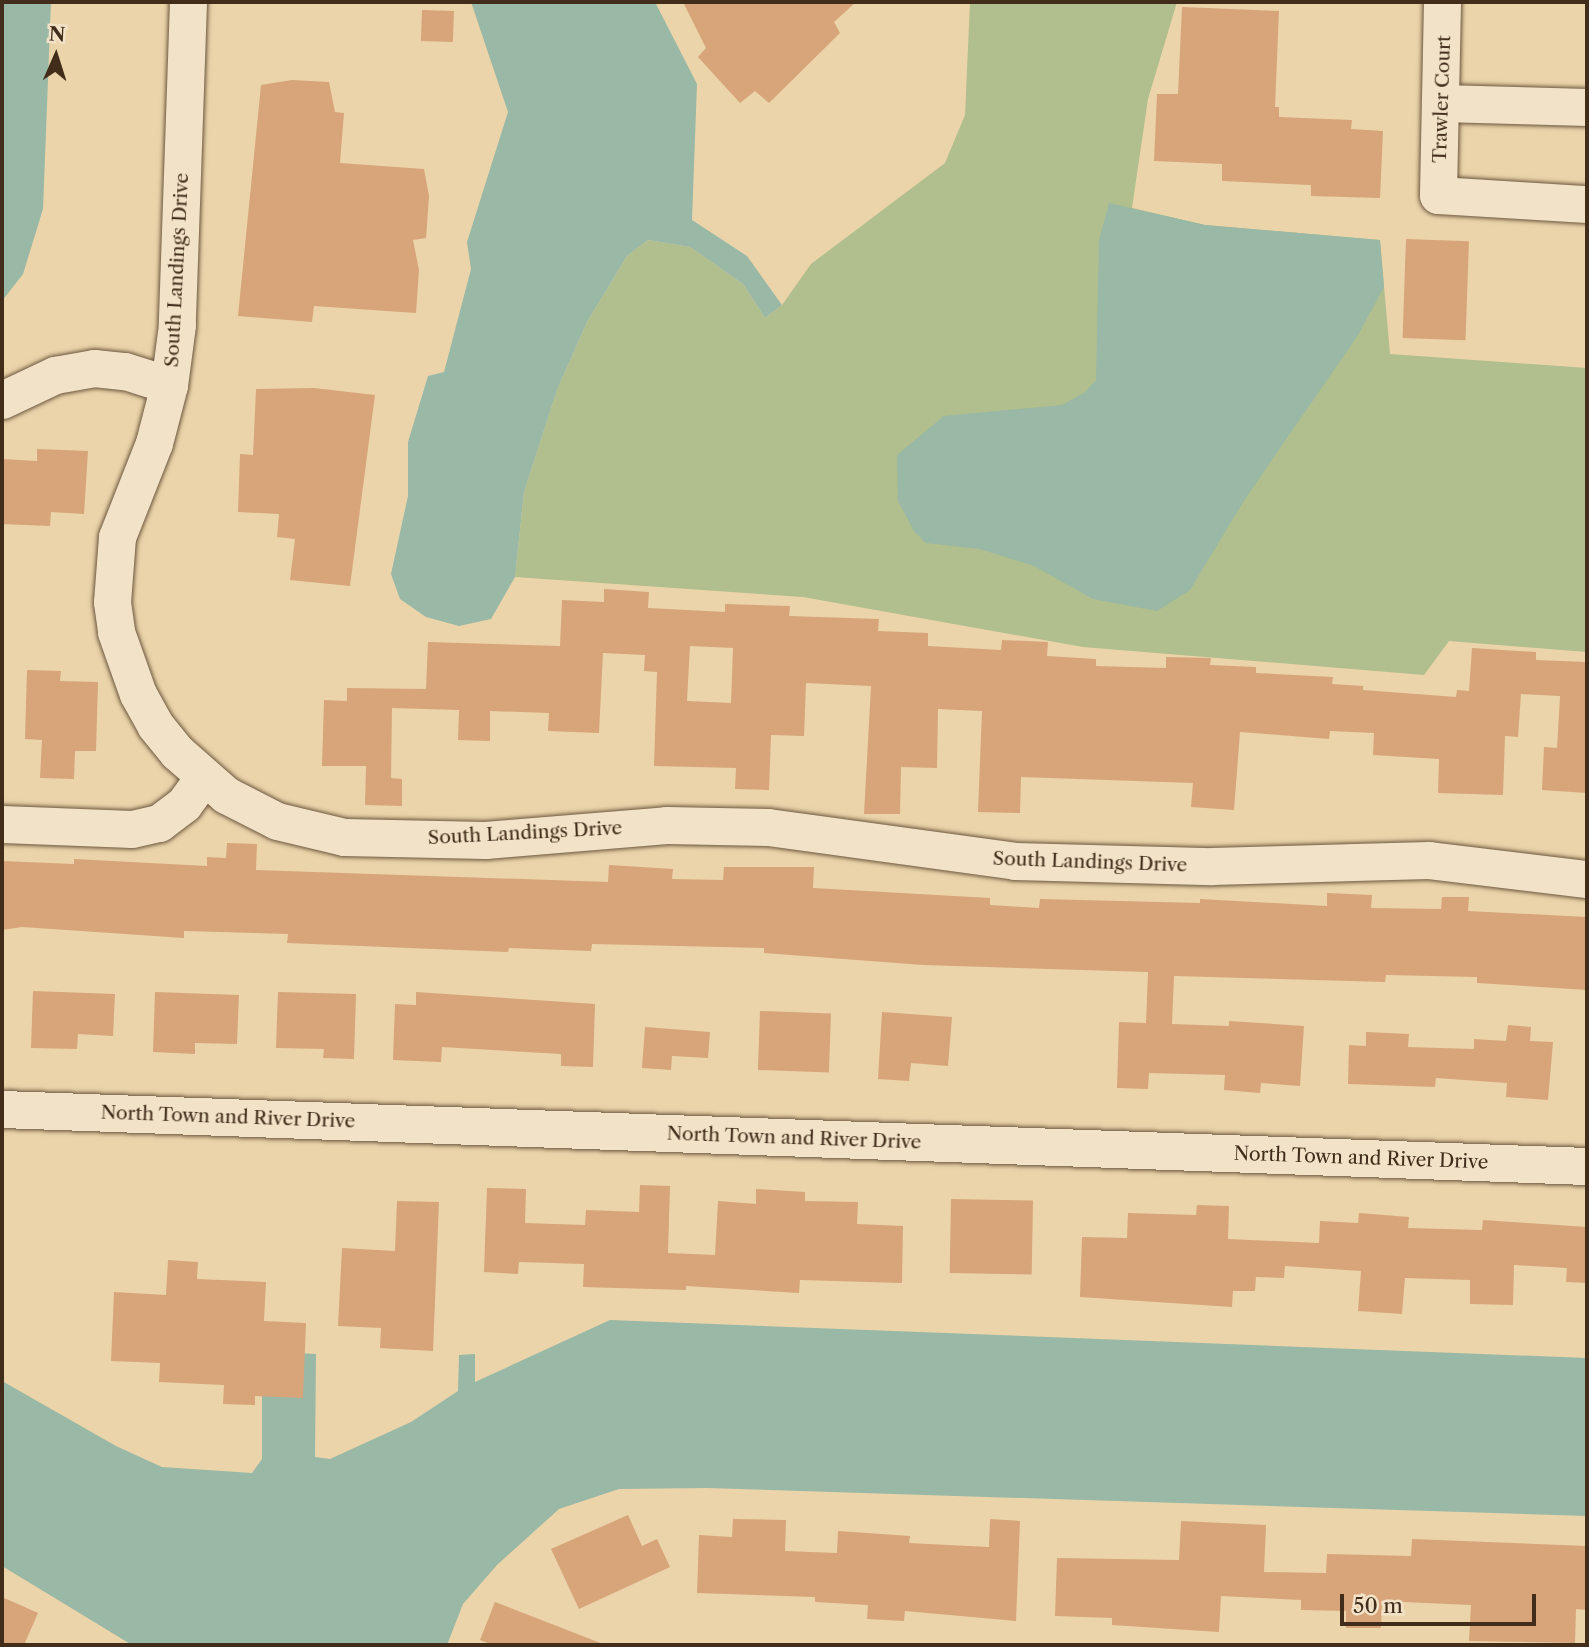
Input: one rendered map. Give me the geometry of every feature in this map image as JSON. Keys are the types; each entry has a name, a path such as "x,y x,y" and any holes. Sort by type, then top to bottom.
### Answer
{"street":[{"name":"South Landings Drive","path":"188,2 177,324 169,385 154,443 117,537 112,602 116,632 138,694 155,725 204,778 251,810 311,831 344,837 485,840 666,825 768,827 1016,861 1212,866 1429,860 1587,879"},
{"name":"Trawler Court","path":"1442,2 1438,195 1587,204"},
{"path":"1442,103 1587,107"},
{"path":"2,400 55,375 94,368 125,371 169,385"},
{"path":"2,824 132,829 159,823 184,804 204,778"},
{"name":"North Town and River Drive","path":"2,1109 1587,1166"}],"green space":[{"path":"970,2 1177,2 1148,99 1132,208 1205,225 1380,240 1390,354 1587,368 1587,652 1449,641 1424,675 1083,647 803,597 515,577 524,492 557,390 587,322 627,256 648,240 690,247 743,284 765,318 782,305 811,264 945,163 965,115"}],"shaded area":[{"path":"2,2 51,2 43,209 23,274 2,301"},
{"path":"471,2 655,2 697,84 692,220 747,256 782,305 765,318 743,284 690,247 648,240 627,256 587,322 557,390 524,492 515,577 491,619 459,626 426,617 400,599 391,574 408,496 408,442 428,376 444,372 471,269 467,242 508,112"},
{"path":"1109,203 1205,225 1380,240 1384,287 1358,335 1245,499 1190,590 1157,611 1093,599 1034,566 980,549 926,543 914,531 898,501 897,455 944,416 1062,405 1084,393 1096,380 1099,240"},
{"path":"610,1320 1587,1358 1587,1516 707,1488 619,1489 559,1509 497,1565 463,1604 447,1645 132,1645 2,1566 2,1381 116,1446 162,1467 252,1473 262,1459 262,1351 316,1354 315,1457 330,1459 411,1422 458,1391 459,1355 475,1354 475,1382"}],"building":[{"path":"683,2 856,2 834,22 840,33 769,103 755,91 740,103 698,57 706,48"},
{"path":"1182,7 1279,11 1275,107 1279,107 1279,117 1352,120 1351,129 1383,131 1380,198 1311,196 1311,185 1222,181 1222,164 1154,161 1157,94 1178,94"},
{"path":"422,10 454,11 453,42 421,41"},
{"path":"292,80 329,82 335,112 344,113 340,163 424,169 429,196 426,238 413,240 419,270 416,313 314,306 312,322 238,316 261,85"},
{"path":"1406,239 1469,241 1466,340 1403,338"},
{"path":"314,388 375,395 350,586 290,580 295,539 277,537 279,514 238,512 240,454 253,455 256,389"},
{"path":"37,449 88,451 84,514 51,512 50,526 2,524 2,459 37,461"},
{"path":"604,589 649,592 648,608 725,612 725,604 790,606 789,616 879,619 878,631 928,633 928,646 1001,650 1002,640 1048,642 1047,656 1096,659 1096,666 1166,668 1166,657 1211,658 1210,665 1256,667 1256,673 1333,677 1332,684 1363,686 1363,690 1456,697 1457,690 1469,691 1472,648 1536,652 1536,660 1587,662 1587,793 1542,790 1544,747 1557,748 1560,696 1521,694 1518,737 1505,736 1503,795 1438,793 1439,759 1373,755 1374,733 1330,731 1329,739 1240,732 1234,810 1191,807 1193,783 1021,777 1020,813 978,812 982,711 938,709 937,768 901,767 900,814 864,814 871,686 806,683 804,736 771,735 769,790 735,789 736,768 654,766 657,672 644,671 645,655 603,653 599,733 548,731 549,713 490,711 490,741 458,740 459,710 392,708 391,778 402,779 402,806 365,805 366,766 322,766 324,700 347,701 347,688 426,689 428,642 560,646 562,600 604,602","holes":["690,646 733,648 731,703 687,701"]},
{"path":"27,670 61,671 60,681 98,682 96,751 75,751 74,779 40,778 42,740 25,739"},
{"path":"227,843 257,844 256,870 608,882 609,865 673,869 672,879 723,880 724,867 814,867 813,888 990,898 990,905 1039,908 1040,899 1200,903 1200,899 1327,906 1327,893 1372,895 1371,908 1441,909 1442,897 1469,897 1468,911 1587,917 1587,990 1477,983 1477,977 1386,975 1385,982 1174,976 1172,1024 1229,1026 1229,1021 1304,1026 1300,1086 1261,1083 1260,1093 1224,1090 1225,1075 1149,1073 1148,1089 1117,1088 1119,1022 1146,1023 1148,972 923,965 764,953 764,948 592,944 591,951 509,948 508,952 287,943 288,934 184,931 184,938 22,927 2,930 2,861 74,864 74,859 207,866 207,857 226,858"},
{"path":"33,991 115,994 113,1036 78,1034 77,1049 31,1048"},
{"path":"155,992 239,995 237,1044 195,1043 195,1054 153,1052"},
{"path":"278,992 356,994 354,1059 323,1058 324,1049 276,1048"},
{"path":"416,992 595,1004 593,1067 561,1066 561,1054 442,1047 441,1062 393,1060 395,1004 416,1005"},
{"path":"760,1011 831,1013 829,1072 758,1070"},
{"path":"882,1012 952,1017 948,1066 911,1063 909,1081 878,1079"},
{"path":"1508,1025 1531,1027 1530,1041 1553,1042 1548,1100 1506,1097 1507,1083 1436,1078 1435,1087 1348,1084 1349,1045 1366,1046 1366,1032 1409,1034 1408,1047 1474,1049 1474,1039 1506,1041"},
{"path":"645,1027 710,1032 708,1058 672,1056 671,1070 642,1068"},
{"path":"640,1185 670,1186 668,1253 715,1255 718,1201 756,1204 756,1189 805,1192 805,1201 858,1202 857,1224 903,1226 902,1283 800,1280 799,1293 686,1286 686,1290 583,1287 584,1264 519,1262 518,1274 484,1272 487,1188 526,1189 525,1223 585,1225 586,1210 639,1212"},
{"path":"951,1199 1033,1200 1032,1274 950,1273"},
{"path":"397,1201 439,1202 433,1351 380,1348 381,1328 338,1326 342,1248 395,1251"},
{"path":"1197,1205 1229,1206 1228,1239 1319,1243 1320,1221 1358,1223 1359,1213 1409,1217 1408,1228 1482,1230 1483,1220 1587,1227 1587,1283 1566,1282 1567,1268 1514,1265 1513,1305 1470,1304 1470,1280 1405,1278 1402,1314 1358,1311 1361,1271 1285,1266 1284,1278 1256,1277 1255,1291 1233,1291 1232,1307 1080,1297 1082,1237 1127,1238 1128,1213 1196,1215"},
{"path":"168,1260 198,1262 197,1279 266,1282 264,1321 306,1323 303,1398 255,1396 255,1405 223,1404 224,1385 159,1382 160,1363 111,1361 114,1292 166,1295"},
{"path":"628,1515 642,1546 657,1539 670,1567 579,1609 551,1549"},
{"path":"733,1519 786,1520 785,1551 837,1553 838,1531 910,1536 909,1543 989,1547 990,1519 1020,1521 1016,1621 905,1611 904,1621 867,1619 868,1605 815,1602 815,1597 697,1593 699,1535 732,1537"},
{"path":"1181,1521 1266,1525 1264,1572 1326,1573 1327,1554 1411,1556 1412,1539 1587,1546 1587,1610 1576,1609 1575,1643 1469,1641 1471,1605 1382,1601 1381,1628 1346,1628 1346,1611 1301,1610 1301,1600 1221,1596 1219,1632 1112,1625 1112,1618 1055,1616 1057,1558 1179,1560"},
{"path":"2,1597 38,1613 24,1645 2,1645"},
{"path":"495,1602 603,1644 493,1645 480,1640"}]}
